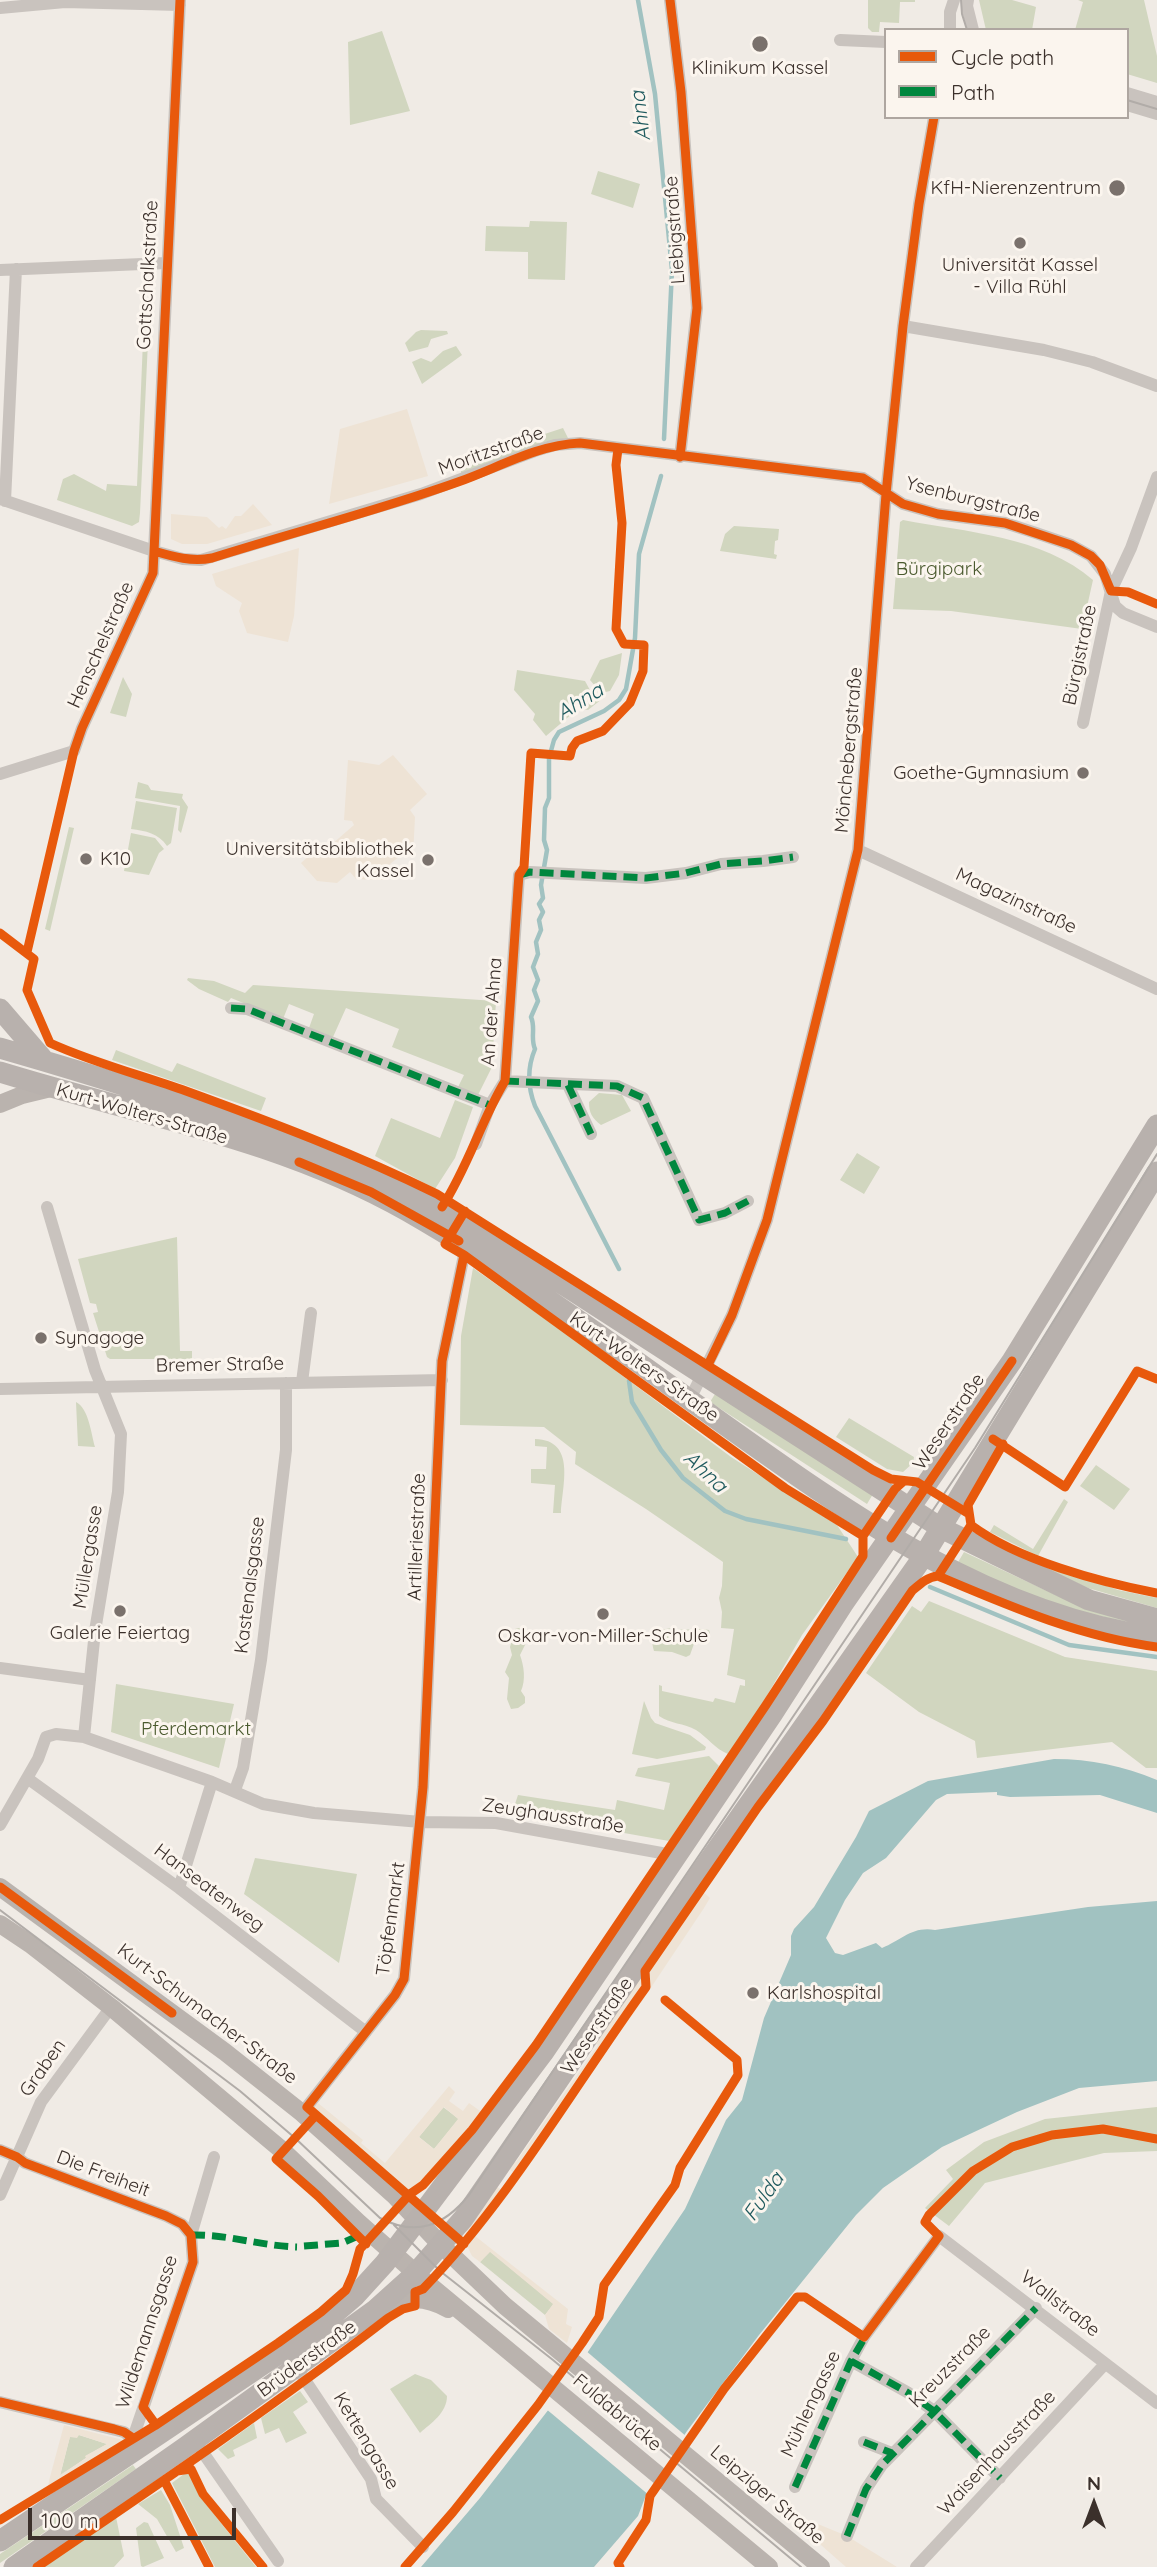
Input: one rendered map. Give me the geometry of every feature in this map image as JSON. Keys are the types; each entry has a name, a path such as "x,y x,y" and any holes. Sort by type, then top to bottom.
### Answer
{"main road":[{"path":"0,1009 44,1060"},
{"name":"Kurt-Wolters-Straße","path":"0,1048 183,1103 311,1150 410,1191 569,1313 798,1477 891,1538 923,1557 1021,1600 1079,1620 1157,1637"},
{"name":"Kurt-Wolters-Straße","path":"0,1072 214,1133 299,1162 474,1239 702,1375 941,1528 1089,1600 1157,1619"},
{"path":"0,1104 51,1088"},
{"name":"Weserstraße","path":"392,2253 544,2053 678,1856 773,1713 804,1661 1012,1361 1157,1125"},
{"name":"Weserstraße","path":"415,2274 478,2199 711,1859 923,1557 1157,1172"},
{"name":"Kurt-Schumacher-Straße","path":"0,1887 225,2052 302,2113 395,2196 440,2244"},
{"path":"0,1924 111,2007 283,2151 415,2274 475,2325"},
{"name":"Fuldabrücke","path":"440,2244 505,2306 687,2456"},
{"name":"Brüderstraße","path":"14,2567 195,2441 291,2359 320,2326 355,2296 392,2253"},
{"name":"Brüderstraße","path":"0,2541 138,2442 375,2310 415,2274"},
{"path":"375,2310 395,2301 426,2299 475,2325"},
{"name":"Fuldabrücke","path":"475,2325 769,2567"},
{"path":"138,2442 149,2458 147,2474"},
{"name":"Leipziger Straße","path":"687,2456 821,2567"}],"street":[{"name":"Liebigstraße","path":"670,0 682,105 697,308 680,457"},
{"path":"950,28 950,12 954,0"},
{"path":"968,0 971,28"},
{"path":"0,8 65,2 180,3"},
{"name":"Gottschalkstraße","path":"154,551 180,3"},
{"path":"840,40 884,42"},
{"path":"1129,94 1157,102"},
{"path":"1129,106 1157,114"},
{"name":"Mönchebergstraße","path":"690,1399 732,1315 767,1220 858,850 886,494 903,326 934,119"},
{"path":"0,270 166,263"},
{"path":"3,500 16,269"},
{"path":"903,326 1044,350 1092,362 1157,386"},
{"name":"Moritzstraße","path":"3,500 154,551 183,559 201,560 458,482 555,445 580,443 863,478 886,494"},
{"name":"Bürgistraße","path":"1083,723 1111,591 1131,548 1157,477"},
{"name":"Ysenburgstraße","path":"886,494 903,505 1005,523 1071,545 1091,556 1100,565 1115,606 1123,613 1157,627"},
{"name":"Henschelstraße","path":"0,774 74,751 153,573 154,551"},
{"name":"Magazinstraße","path":"858,850 1157,989"},
{"name":"An der Ahna","path":"476,1144 490,1105 505,1081 519,875 534,872 646,878 686,873 721,864 793,856"},
{"path":"231,1008 247,1009 490,1105"},
{"path":"505,1081 617,1086 643,1098 699,1220 725,1213 748,1201"},
{"path":"568,1085 591,1134"},
{"name":"Müllergasse","path":"47,1207 102,1387 121,1434 120,1465 84,1737"},
{"name":"Artilleriestraße","path":"421,1822 445,1347 464,1255 474,1239"},
{"path":"302,1382 310,1313"},
{"name":"Bremer Straße","path":"0,1389 442,1380"},
{"name":"Kastenalsgasse","path":"235,1790 243,1768 261,1660 286,1450 286,1383"},
{"path":"0,1668 90,1680"},
{"path":"0,1825 38,1759 46,1737 56,1734 84,1737 235,1790"},
{"name":"Hanseatenweg","path":"27,1778 179,1888 366,2032"},
{"path":"179,1888 212,1782"},
{"name":"Zeughausstraße","path":"235,1790 263,1804 314,1813 421,1822 496,1823 678,1856"},
{"name":"Töpfenmarkt","path":"302,2113 404,1979 421,1822"},
{"name":"Graben","path":"0,2195 41,2102 111,2007"},
{"name":"Die Freiheit","path":"0,2150 25,2163 166,2216 182,2224 191,2235"},
{"name":"Wildemannsgasse","path":"138,2442 143,2407 193,2262 191,2235 214,2157"},
{"name":"Wallstraße","path":"939,2236 1157,2403"},
{"name":"Mühlengasse","path":"795,2487 864,2337 939,2236"},
{"name":"Kreuzstraße","path":"847,2536 866,2489 892,2453 1036,2308"},
{"name":"Kettengasse","path":"291,2359 370,2479 376,2499 423,2547"},
{"path":"851,2361 907,2392 934,2411 1000,2477"},
{"name":"Waisenhausstraße","path":"916,2567 1105,2364"},
{"path":"0,2402 124,2431 138,2442"},
{"path":"195,2441 278,2561"},
{"path":"864,2442 892,2453"}],"green space":[{"path":"868,0 915,2 900,2 899,23 880,22 879,32 872,32 868,28"},
{"path":"979,0 1012,0 1036,7 1032,28 986,28"},
{"path":"1078,0 1144,0 1157,56 1157,83 1129,75 1129,28 1076,28 1083,2"},
{"path":"382,31 410,111 350,125 348,42"},
{"path":"598,171 640,184 633,208 591,194"},
{"path":"530,221 567,222 565,280 528,279 528,252 485,251 486,226 529,227"},
{"path":"421,330 447,331 448,334 431,339 428,347 409,352 405,343"},
{"path":"143,340 148,341 140,513 139,522 132,526 57,500 63,479 74,474 106,491 107,484 137,486"},
{"path":"456,346 462,355 422,384 412,362 421,358 431,362 443,351"},
{"path":"563,428 568,438 544,442 461,475 461,463"},
{"name":"Bürgipark","path":"903,520 1002,538 1051,554 1073,565 1093,580 1082,629 951,611 893,609 900,522"},
{"path":"734,526 779,529 778,540 775,541 776,559 720,551 725,534"},
{"path":"622,653 619,675 610,691 601,693 590,680 600,660"},
{"path":"517,670 585,681 591,692 602,699 588,710 579,708 546,736 533,720 535,714 514,690"},
{"path":"123,677 132,694 126,717 110,713"},
{"path":"138,782 148,785 151,790 183,794 182,798 188,807 181,833 178,830 180,806 135,798"},
{"path":"136,801 177,808 171,843 167,846 151,833 131,829"},
{"path":"69,827 74,828 50,931 45,929"},
{"path":"131,833 155,838 164,849 159,853 149,875 124,871"},
{"path":"187,980 214,981 245,993 253,985 496,1001 492,1067 478,1095 458,1087 464,1075 392,1047 399,1029 346,1008 333,1037 309,1028 314,1014 289,1004 283,1019 231,998 228,1002 199,989"},
{"path":"116,1050 172,1072 177,1063 266,1098 261,1111 112,1060"},
{"path":"599,1093 622,1095 631,1111 601,1125 595,1120 589,1106 589,1102"},
{"path":"455,1100 473,1107 455,1158 435,1189 375,1156 391,1118 440,1138"},
{"path":"857,1153 880,1167 864,1194 840,1180"},
{"path":"177,1237 180,1351 192,1351 192,1359 110,1359 107,1357 93,1313 98,1312 96,1304 90,1303 78,1259"},
{"path":"473,1268 731,1457 837,1525 858,1557 802,1635 761,1706 728,1754 696,1730 659,1716 659,1685 662,1686 662,1691 713,1702 715,1698 735,1703 740,1685 745,1686 745,1680 727,1675 734,1629 721,1628 719,1598 723,1562 575,1464 576,1452 544,1427 460,1425 461,1336"},
{"path":"715,1394 873,1494 867,1504 710,1402"},
{"path":"76,1402 87,1416 95,1447 78,1446"},
{"path":"849,1418 914,1457 913,1463 903,1472 887,1469 836,1437"},
{"path":"535,1439 548,1441 557,1447 562,1456 564,1478 561,1513 553,1513 555,1485 531,1483 531,1469 546,1469 547,1447 535,1446"},
{"path":"1096,1465 1130,1489 1114,1510 1080,1486"},
{"path":"1064,1499 1068,1502 1038,1556 990,1532 994,1525 1033,1549"},
{"path":"964,1552 1058,1596 1145,1626 1055,1606 957,1564"},
{"path":"1039,1562 1118,1590 1157,1598 1157,1608 1088,1588 1037,1565"},
{"path":"929,1601 1065,1657 1157,1671 1157,1768 1146,1768 1112,1742 977,1758 975,1741 919,1712 866,1673 912,1606 921,1612"},
{"path":"515,1629 523,1630 526,1643 520,1655 524,1673 521,1691 525,1703 511,1709 507,1699 509,1678 505,1672 512,1655 510,1647"},
{"path":"704,1629 710,1633 708,1637 695,1641 690,1655 686,1657 672,1652 654,1651 653,1636 661,1630"},
{"name":"Pferdemarkt","path":"116,1684 234,1704 219,1768 111,1732"},
{"path":"644,1701 655,1723 690,1735 706,1747 705,1750 657,1759 632,1754"},
{"path":"709,1756 719,1766 669,1841 512,1813 518,1795 615,1810 617,1800 664,1810 670,1783 635,1776 638,1768"},
{"path":"255,1858 357,1874 339,1963 244,1894"},
{"path":"443,2107 459,2119 434,2149 419,2137"},
{"path":"1157,2107 1157,2151 1104,2153 985,2183 949,2226 925,2208 953,2179 946,2170 984,2142 1045,2119"},
{"path":"490,2251 554,2304 545,2315 480,2262"},
{"path":"415,2374 431,2380 447,2396 441,2413 420,2433 390,2389"},
{"path":"300,2391 308,2402 293,2412 307,2433 286,2443 279,2428 265,2434 261,2418"},
{"path":"254,2423 257,2438 233,2450 235,2456 228,2459 218,2449"},
{"path":"79,2435 107,2444 60,2476 70,2436"},
{"path":"133,2465 136,2469 0,2563 0,2554"},
{"path":"188,2471 209,2508 256,2567 215,2567 172,2483"},
{"path":"161,2490 170,2505 184,2548 176,2552 157,2519 138,2504"},
{"path":"116,2517 124,2556 114,2567 43,2567"},
{"path":"144,2522 148,2523 164,2558 143,2567 136,2528"}],"shaded area":[{"path":"407,409 428,476 329,504 340,429"},
{"path":"253,504 272,525 207,544 182,544 171,539 171,514 207,517 219,528 222,526 226,529 235,516 241,516"},
{"path":"299,548 294,616 288,642 247,633 239,611 242,603 216,586 212,574"},
{"path":"393,755 427,794 410,810 415,817 413,856 400,856 390,864 386,868 386,880 356,879 350,872 337,883 317,881 301,863 319,847 324,851 354,825 352,821 344,820 348,760 379,765"},
{"path":"701,1890 710,1898 704,1908 640,2004 475,2236 568,2309 566,2324 572,2327 567,2343 549,2329 545,2315 553,2304 490,2252 480,2262 472,2256 467,2246 466,2228 495,2186 502,2190 514,2173 508,2168 512,2161 516,2162 598,2045 594,2042"},
{"path":"449,2086 455,2092 449,2101 463,2111 469,2103 487,2116 427,2188 415,2194 402,2194 311,2110 318,2103 363,2140 361,2143 385,2163","holes":["444,2107 458,2119 434,2149 419,2137"]},
{"path":"64,2425 123,2440 127,2445 67,2485 53,2488 48,2486","holes":["79,2435 107,2444 85,2456 86,2458 60,2475 70,2437 77,2438"]},
{"path":"791,2513 847,2536 897,2567 846,2567 788,2516"}],"water":[{"name":"Fulda","path":"1054,1759 1107,1764 1157,1780 1157,1813 1100,1795 1010,1797 997,1795 997,1792 947,1794 936,1800 886,1858 863,1873 845,1900 826,1938 835,1953 843,1955 876,1943 882,1948 920,1930 1088,1907 1157,1901 1157,2081 1079,2088 1017,2112 942,2147 883,2188 856,2215 759,2335 687,2431 648,2490 638,2516 594,2567 421,2567 480,2498 549,2409 685,2209 726,2120 742,2100 764,2018 791,1955 791,1936 794,1929 814,1907 869,1811 928,1781"}],"pier":[{"path":"585,2350 687,2437 650,2496 545,2408"}],"waterway":[{"name":"Ahna","path":"638,0 655,94 672,270 664,439"},
{"name":"Ahna","path":"619,1269 533,1099 530,1071 535,1049 531,1017 538,1001 534,990 538,980 533,967 538,954 536,942 541,930 539,920 543,912 539,904 543,898 541,885 547,850 544,840 545,808 549,798 549,758 559,732 604,711 619,700 626,689 635,638 639,554 661,476"},
{"name":"Ahna","path":"629,1381 632,1402 661,1450 683,1478 725,1511 746,1519 846,1539"},
{"name":"Ahna","path":"930,1587 1069,1645 1157,1657"}],"tram line":[{"path":"961,0 966,28"},
{"path":"1129,101 1157,109"},
{"path":"0,1910 240,2091 295,2138 380,2218 393,2224 417,2227 429,2225 450,2214 469,2195 975,1448 1157,1154"},
{"path":"394,2225 440,2271 553,2360 801,2567"}],"marked path":[{"path":"519,875 530,872 646,878 686,873 721,864 793,857"},
{"path":"231,1008 247,1009 490,1105"},
{"path":"505,1081 617,1086 643,1098 699,1220 725,1213 748,1201"},
{"path":"568,1085 591,1134"},
{"path":"191,2235 297,2247"},
{"path":"304,2246 342,2243 358,2236"},
{"path":"847,2536 866,2489 882,2465 1036,2308"},
{"path":"795,2487 851,2361 868,2332"},
{"path":"851,2361 907,2392 934,2411 1000,2478"},
{"path":"864,2442 892,2453"}],"cycle path":[{"path":"27,952 74,751 153,573 180,0"},
{"path":"670,0 681,92 697,308 680,457"},
{"path":"708,1365 732,1315 767,1220 858,850 886,494 903,326 934,119"},
{"path":"154,551 190,559 212,558 428,493 548,448 580,443 863,478 903,504 938,514 1005,523 1071,545 1091,556 1100,565 1111,591 1128,592 1157,604"},
{"path":"442,1207 505,1081 519,875 524,867 531,753 570,756 577,741 603,731 630,703 643,671 644,645 624,644 616,629 622,523 616,465 618,449"},
{"path":"0,933 34,959 27,990 50,1043 281,1127 376,1165 437,1194 873,1470 891,1479 917,1482 969,1514"},
{"path":"299,1162 371,1192 459,1241"},
{"path":"465,1211 445,1244 464,1255 785,1488 863,1536"},
{"path":"464,1255 442,1361 423,1787 404,1979 395,1995 307,2107 464,2244"},
{"path":"891,1538 1012,1361"},
{"path":"993,1439 1065,1487 1137,1371 1157,1379"},
{"path":"938,1576 971,1525 968,1505 1003,1444"},
{"path":"0,2520 156,2425 278,2343 346,2290 360,2249 472,2130 536,2045 766,1705 863,1556 863,1536 895,1489 904,1481"},
{"path":"971,1525 990,1538 1035,1559 1110,1583 1157,1593"},
{"path":"37,2567 258,2414 388,2318 403,2309 415,2306 415,2292 423,2289 455,2254 513,2181 646,1987 645,1971 758,1807 823,1721 918,1586 927,1579 938,1576 1073,1628 1157,1647"},
{"path":"0,1887 172,2013"},
{"path":"405,2567 453,2512 538,2405 582,2343 599,2317 604,2285 675,2185 680,2168 738,2075 737,2060 665,2000"},
{"path":"316,2115 276,2159 366,2244"},
{"path":"620,2567 618,2563 646,2520 650,2496 724,2389 797,2297 805,2297 864,2337 939,2236 925,2222 929,2215 973,2171 1012,2147 1052,2135 1103,2129 1157,2139"},
{"path":"0,2150 25,2163 166,2216 182,2224 191,2235 193,2262 143,2407 156,2425"},
{"path":"0,2402 114,2429 133,2438"},
{"path":"177,2471 191,2469 203,2494 263,2567"},
{"path":"164,2480 209,2567"}],"place":[{"name":"Klinikum Kassel","path":"760,44"},
{"name":"KfH-Nierenzentrum","path":"1117,188"},
{"name":"Universität Kassel - Villa Rühl","path":"1020,243"},
{"name":"Goethe-Gymnasium","path":"1083,773"},
{"name":"K10","path":"86,859"},
{"name":"Universitätsbibliothek Kassel","path":"428,860"},
{"name":"Synagoge","path":"41,1338"},
{"name":"Galerie Feiertag","path":"120,1611"},
{"name":"Oskar-von-Miller-Schule","path":"603,1614"},
{"name":"Karlshospital","path":"753,1993"}]}
